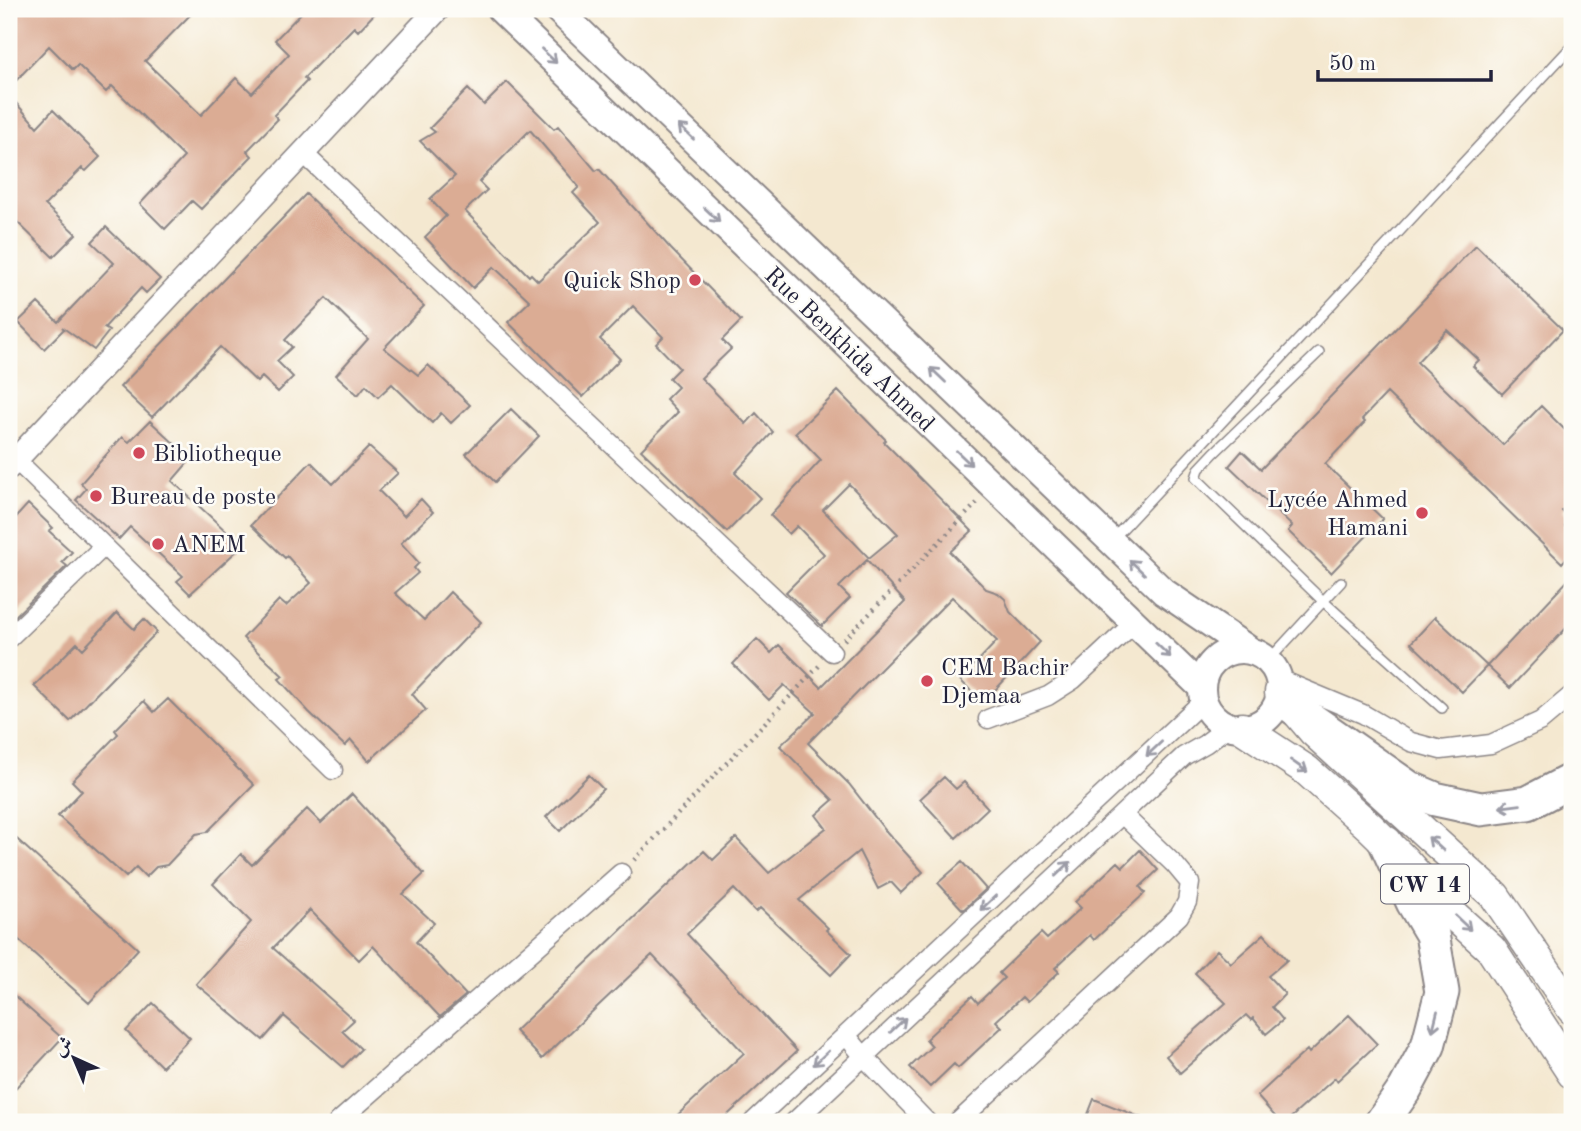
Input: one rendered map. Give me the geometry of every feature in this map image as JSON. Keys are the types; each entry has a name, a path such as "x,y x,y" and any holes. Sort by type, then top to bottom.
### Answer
{"highway":[{"path":"1274,678 1409,788 1435,799 1481,809 1528,803 1572,780"},
{"name":"CW 14","path":"1274,678 1314,732 1495,896 1572,1009"},
{"name":"CW 14","path":"1236,727 1306,770 1386,843 1450,911 1491,949 1572,1073"},
{"path":"1382,1122 1405,1089 1428,1046 1442,992 1433,934 1413,902 1386,843"}],"main road":[{"name":"Rue Benkhida Ahmed","path":"500,9 1134,623 1203,695"},
{"name":"CW 14","path":"558,9 1164,593 1274,678"},
{"path":"1237,650 1274,678 1276,705 1267,718 1256,725 1236,727 1210,713 1203,695 1204,674 1213,661 1224,653 1237,650"}],"street":[{"path":"332,770 103,547 12,463 438,9"},
{"path":"303,153 832,652"},
{"path":"9,638 103,547"},
{"path":"988,719 1048,696 1073,680 1134,623"},
{"path":"1274,678 1363,714 1411,743 1441,750 1491,744 1541,721 1572,695"},
{"path":"753,1122 1203,695"},
{"path":"794,1122 1184,756 1236,727"},
{"path":"958,1122 1179,916 1187,902 1190,883 1122,814"},
{"path":"338,1122 621,873"},
{"path":"846,1035 927,1122"}],"lane":[{"path":"1111,541 1572,46"},
{"path":"1319,352 1214,453 1199,469 1196,478 1323,601 1442,708"},
{"path":"1274,678 1323,601 1341,582"}],"path":[{"path":"621,873 993,486"}],"building":[{"path":"9,9 196,9 145,61 201,115 236,78 252,93 289,54 275,40 305,9 379,9 358,31 354,27 304,78 307,81 274,115 278,119 247,151 252,156 201,209 192,201 165,229 140,204 184,157 112,86 106,92 78,65 73,70 49,46 9,88"},
{"path":"507,82 554,129 558,126 596,171 599,169 741,321 722,340 731,349 701,378 746,424 756,413 773,432 735,473 760,498 727,532 641,450 678,412 666,399 678,387 669,378 679,368 656,344 663,337 633,306 600,339 620,359 583,397 508,322 530,301 494,267 473,288 425,237 446,216 430,199 455,176 420,141 435,132 430,128 468,89 484,105","holes":["530,130 579,187 573,193 600,222 538,281 531,274 529,276 465,211 487,190 479,182"]},
{"path":"9,95 37,127 53,110 100,157 86,171 82,168 45,205 76,234 53,257 9,214"},
{"path":"306,194 424,306 384,348 418,375 428,365 470,405 451,423 441,413 432,423 392,384 378,397 366,385 358,395 336,375 368,339 326,298 285,340 292,347 277,361 293,377 278,392 262,377 257,382 220,347 152,417 120,387"},
{"path":"106,227 160,279 146,293 141,288 104,328 109,331 94,350 62,327 64,329 44,349 18,322 38,303 58,322 114,263 92,242"},
{"path":"1476,245 1563,330 1502,394 1473,366 1479,360 1447,330 1417,362 1503,445 1541,406 1572,437 1572,500 1562,511 1571,520 1565,526 1572,533 1572,552 1562,563 1387,393 1362,419 1365,422 1325,464 1383,519 1331,573 1288,531 1292,526 1229,466 1242,451 1261,469"},
{"path":"838,391 972,531 950,552 986,589 1005,599 1010,612 1040,642 983,703 960,680 997,641 952,597 808,743 849,784 923,872 901,893 891,882 878,889 859,851 799,900 851,954 831,975 760,908 756,912 734,889 687,934 797,1051 720,1122 670,1122 744,1053 652,955 542,1059 515,1031 704,851 713,860 736,838 769,873 826,828 816,815 833,800 780,746 815,713 784,685 769,700 733,664 757,639 771,653 779,645 821,687 905,602 867,560 839,587 850,598 822,626 786,592 824,554 797,526 789,534 770,515 821,460 795,433","holes":["849,484 898,534 869,558 823,510"]},
{"path":"511,409 539,436 495,482 466,454"},
{"path":"150,421 191,459 172,481 242,546 190,594 177,581 183,576 130,527 119,539 76,500 86,489 81,483 122,437 129,442"},
{"path":"369,447 398,473 379,491 404,516 421,499 433,512 401,543 419,563 414,568 418,573 395,593 424,620 450,592 481,622 412,694 426,710 369,761 351,740 345,746 309,712 279,679 283,676 243,638 279,600 286,606 311,583 287,556 285,558 251,525 311,462 333,484"},
{"path":"28,504 53,528 49,531 72,552 62,562 67,566 9,622 9,525"},
{"path":"1572,576 1572,622 1510,688 1487,666"},
{"path":"117,613 134,629 144,619 157,632 70,721 34,686 77,643 83,649"},
{"path":"1435,617 1487,666 1462,692 1411,643"},
{"path":"168,699 254,785 207,832 196,834 167,865 156,867 146,877 136,867 126,877 58,816 82,791 72,781 118,734 115,730 144,701 154,712"},
{"path":"589,775 603,789 560,831 546,817"},
{"path":"944,777 956,789 964,782 988,808 956,838 920,799"},
{"path":"352,794 424,874 403,894 434,923 416,942 466,995 440,1017 373,946 359,960 310,910 273,948 354,1020 342,1031 361,1049 343,1067 284,1016 263,1040 196,984 251,922 213,884 241,854 252,865 307,809 321,823"},
{"path":"9,832 138,949 89,1003 9,931"},
{"path":"1140,850 1158,870 1140,887 1145,893 1094,940 1090,935 1055,968 1059,972 1027,1002 1022,997 996,1021 1002,1027 958,1068 954,1064 930,1087 910,1067 932,1046 926,1039 972,996 978,1003 1004,978 999,973 1041,933 1047,939 1081,908 1075,902 1118,862 1123,867"},
{"path":"962,862 986,889 963,910 938,883"},
{"path":"1264,934 1287,960 1268,976 1285,994 1272,1007 1283,1020 1266,1034 1253,1018 1251,1020 1246,1015 1180,1073 1166,1056 1226,1003 1195,973 1217,950 1231,963"},
{"path":"9,991 62,1038 9,1095"},
{"path":"153,1003 190,1038 162,1067 126,1031"},
{"path":"1349,1015 1377,1044 1337,1081 1335,1078 1286,1122 1280,1122 1257,1096"},
{"path":"1094,1099 1150,1121 1085,1122"}],"place":[{"name":"Quick Shop","path":"695,280"},
{"name":"Bibliotheque","path":"139,453"},
{"name":"Bureau de poste","path":"96,496"},
{"name":"Lycée Ahmed Hamani","path":"1422,513"},
{"name":"ANEM","path":"158,544"},
{"name":"CEM Bachir Djemaa","path":"927,681"}]}
